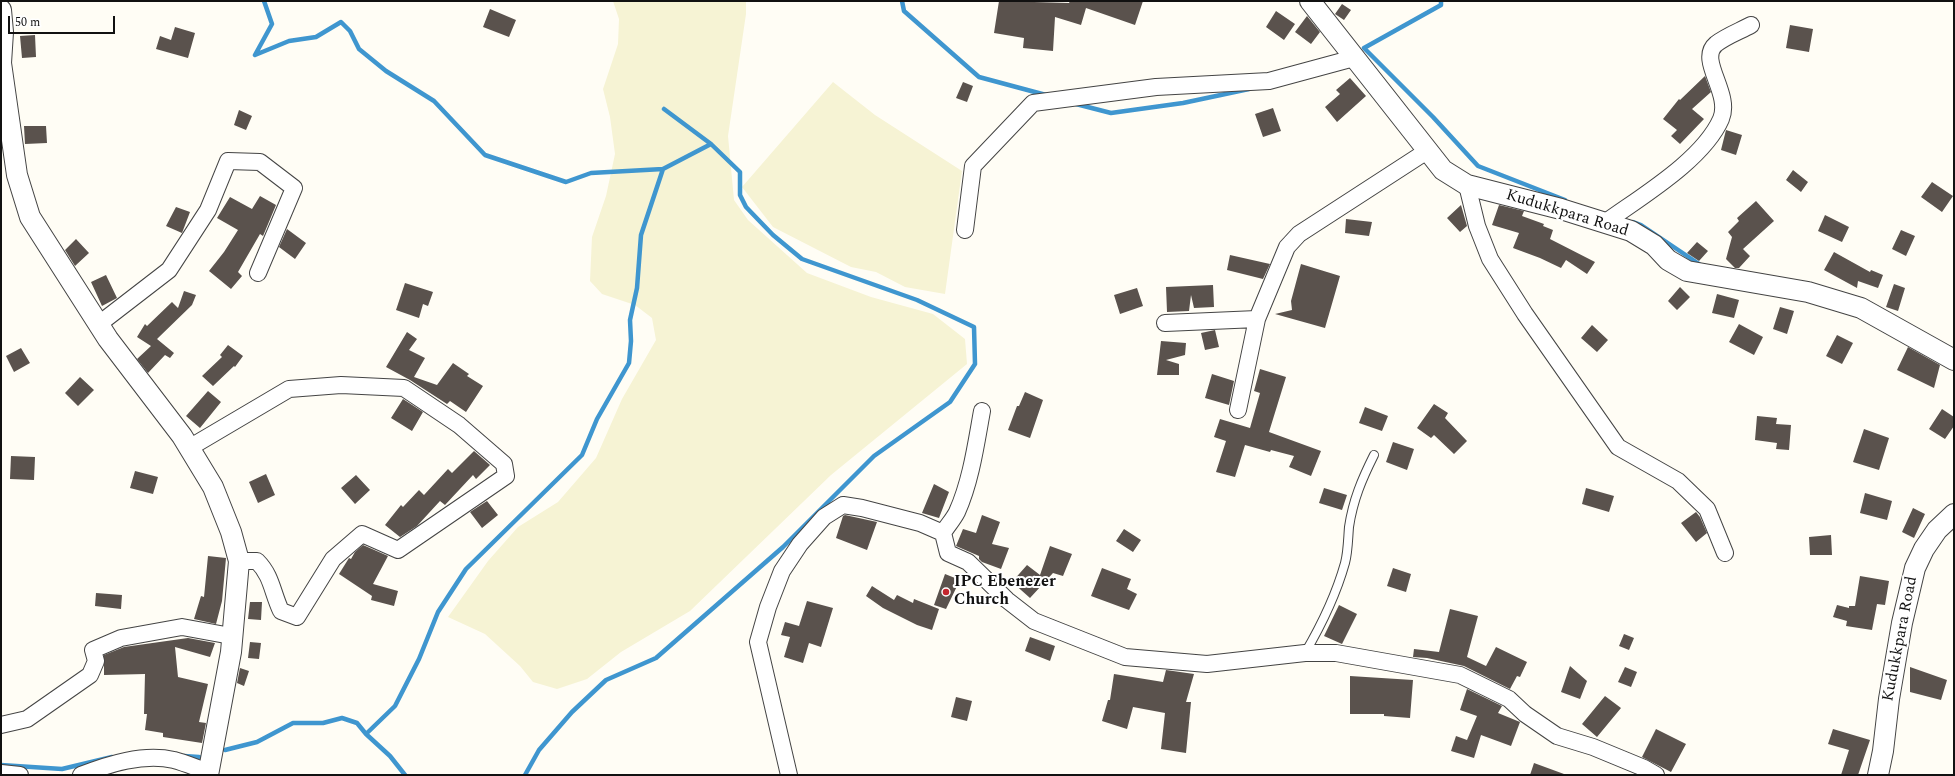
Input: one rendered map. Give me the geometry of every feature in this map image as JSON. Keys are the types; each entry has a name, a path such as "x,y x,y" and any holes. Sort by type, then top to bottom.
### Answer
{"street":[{"name":"Kudukkpara Road","path":"1310,1 1443,170 1467,185 1631,230 1654,245 1668,260 1687,271 1808,292 1861,308 1954,360"},
{"path":"1,10 3,32 1,62 17,175 30,216 108,339 182,436 212,487 231,532 239,561 231,636 231,652 208,774 173,760 152,758 127,760 98,768 81,775"},
{"path":"1606,222 1684,165 1709,139 1721,119 1725,106 1723,96 1710,63 1710,55 1715,45 1751,24"},
{"path":"965,230 973,166 1033,103 1156,87 1269,81 1354,58"},
{"path":"1238,410 1257,319 1287,247 1299,234 1427,151"},
{"path":"99,324 169,270 208,210 228,161 260,162 294,188 258,273"},
{"path":"1467,185 1477,226 1490,260 1525,314 1618,447 1678,481 1707,509 1725,553"},
{"path":"1165,322 1257,319"},
{"path":"189,448 289,389 341,385 404,388 459,425 504,464 506,476 398,550 362,534 333,559 297,617 281,611 275,598 270,578 257,561 239,561"},
{"path":"982,411 963,493 956,513 943,533 948,553 968,562 1007,600 1034,620 1125,657 1208,664 1305,653 1336,653 1460,675 1509,699 1524,714 1557,736 1592,747 1644,768 1656,775"},
{"path":"789,775 758,642 768,607 782,571 800,544 824,517 843,506 862,508 920,523 943,533"},
{"name":"Kudukkpara Road","path":"1878,775 1902,623 1916,568 1924,549 1937,530 1954,514"},
{"path":"1,725 27,719 90,675 96,661 93,650 120,638 182,627 231,636"},
{"path":"1,773 20,775"}],"lane":[{"path":"1305,653 1322,624 1337,588 1345,562 1349,526 1356,492 1374,455"}],"shaded area":[{"path":"613,1 746,1 746,14 728,136 734,200 748,220 807,273 871,297 933,314 965,339 967,364 831,475 690,611 621,652 587,679 557,689 533,682 520,666 485,634 448,617 488,561 518,527 558,502 596,458 622,399 656,340 652,318 635,305 602,294 590,281 592,237 606,196 615,154 610,117 603,89 618,44 619,19"},
{"path":"833,82 875,115 962,171 945,294 905,287 876,272 851,267 773,227 742,187"}],"building":[{"path":"999,1 1069,3 1070,1 1143,1 1135,25 1086,8 1081,25 1055,17 1053,51 1023,48 1024,38 994,33"},
{"path":"1342,4 1351,10 1344,20 1335,14"},
{"path":"490,9 516,20 509,37 483,27"},
{"path":"1276,11 1295,24 1284,40 1266,27"},
{"path":"1307,16 1320,32 1311,44 1295,32"},
{"path":"1790,25 1813,29 1809,52 1786,48"},
{"path":"175,27 195,33 188,58 156,49 160,36 171,40"},
{"path":"35,35 36,57 22,58 20,36"},
{"path":"1705,76 1711,92 1692,109 1704,119 1680,144 1671,136 1677,130 1663,119 1679,99 1680,100"},
{"path":"1350,78 1366,96 1337,122 1325,107 1340,94 1336,90"},
{"path":"963,82 973,86 967,102 956,98"},
{"path":"1273,108 1281,131 1263,137 1255,114"},
{"path":"239,110 252,116 246,130 234,125"},
{"path":"24,126 46,126 47,143 25,144"},
{"path":"1726,130 1742,135 1736,155 1721,150"},
{"path":"1793,170 1808,182 1801,192 1786,180"},
{"path":"1932,182 1953,196 1942,212 1921,197"},
{"path":"260,196 276,205 263,236 260,234 238,272 242,276 231,289 209,271 224,252 238,230 217,218 230,197 252,209"},
{"path":"1756,201 1774,221 1743,249 1750,256 1739,268 1735,268 1726,259 1732,237 1728,232 1739,221 1737,218"},
{"path":"1461,205 1467,226 1460,232 1447,218"},
{"path":"1499,205 1524,211 1522,216 1544,224 1543,226 1553,230 1550,239 1595,262 1587,274 1566,260 1561,268 1513,248 1519,233 1492,225"},
{"path":"176,207 190,212 182,233 166,226"},
{"path":"1825,215 1849,227 1842,242 1818,231"},
{"path":"1346,219 1372,222 1369,236 1345,233"},
{"path":"287,229 306,243 295,259 279,247"},
{"path":"1901,230 1915,236 1906,256 1892,249"},
{"path":"76,239 89,253 75,266 65,250"},
{"path":"1697,242 1708,251 1699,261 1687,253"},
{"path":"1834,252 1870,272 1871,270 1883,275 1878,288 1858,281 1857,288 1824,270"},
{"path":"1230,255 1270,264 1263,279 1227,270"},
{"path":"1301,264 1340,276 1325,328 1275,314 1292,310 1291,301"},
{"path":"106,275 117,298 102,306 91,282"},
{"path":"405,283 433,292 428,306 423,304 419,318 396,310"},
{"path":"1894,284 1905,288 1898,311 1886,307"},
{"path":"1213,285 1214,307 1194,308 1191,295 1189,311 1167,312 1166,287"},
{"path":"1680,287 1690,297 1677,310 1668,301"},
{"path":"1137,288 1143,306 1120,314 1114,295"},
{"path":"184,291 196,295 192,305 157,339 174,353 170,358 165,355 148,373 137,359 151,346 137,337 145,324 147,326 172,302 178,308"},
{"path":"1717,294 1739,300 1734,318 1712,313"},
{"path":"1780,307 1794,311 1787,334 1773,329"},
{"path":"1739,324 1763,337 1754,355 1729,342"},
{"path":"1592,325 1608,340 1597,352 1581,338"},
{"path":"1215,330 1219,347 1205,350 1201,333"},
{"path":"407,332 417,339 409,350 425,358 414,377 437,385 453,363 469,374 467,376 483,386 466,412 450,401 447,404 410,380 386,367"},
{"path":"1837,335 1853,343 1842,364 1826,356"},
{"path":"1161,341 1186,343 1185,355 1166,360 1179,364 1179,375 1157,375"},
{"path":"228,345 243,356 235,367 234,366 213,386 202,376 222,357 220,355"},
{"path":"1908,347 1940,365 1934,388 1897,370"},
{"path":"21,348 30,363 14,372 6,356"},
{"path":"1260,369 1286,377 1269,432 1321,451 1311,476 1289,467 1294,456 1271,450 1270,452 1245,445 1235,477 1216,472 1226,441 1214,437 1220,419 1250,428 1260,393 1254,391"},
{"path":"1212,374 1234,381 1229,405 1205,398"},
{"path":"80,377 94,390 78,406 65,393"},
{"path":"208,391 221,402 200,428 186,416"},
{"path":"1025,392 1043,400 1030,438 1008,430 1017,406 1019,406"},
{"path":"403,399 423,412 412,431 391,418"},
{"path":"1434,404 1448,413 1445,418 1467,441 1454,454 1434,435 1431,438 1417,428"},
{"path":"1365,407 1388,416 1382,431 1359,423"},
{"path":"1942,409 1954,417 1954,426 1945,439 1929,429"},
{"path":"1757,416 1777,418 1776,424 1791,425 1789,450 1776,449 1777,443 1755,440"},
{"path":"1864,429 1889,438 1879,470 1853,462"},
{"path":"1393,442 1414,449 1407,470 1386,462"},
{"path":"474,451 490,465 476,479 473,475 445,505 440,501 417,526 400,537 385,525 401,505 403,507 419,490 424,495 448,469 452,473"},
{"path":"11,456 35,457 34,480 10,479"},
{"path":"135,471 158,477 153,494 130,488"},
{"path":"266,474 275,495 258,503 249,482"},
{"path":"356,475 370,490 355,504 341,488"},
{"path":"934,484 949,492 939,518 922,513"},
{"path":"1324,488 1347,495 1342,510 1319,503"},
{"path":"1586,488 1614,496 1609,512 1582,504"},
{"path":"1865,493 1892,501 1887,520 1860,513"},
{"path":"487,501 498,515 482,528 470,512"},
{"path":"1913,508 1925,514 1914,538 1902,532"},
{"path":"1696,512 1700,517 1707,533 1696,542 1681,523"},
{"path":"845,515 877,522 867,550 836,538 843,516"},
{"path":"982,515 1000,522 992,544 1009,548 1001,569 982,562 979,559 979,556 956,546 963,529 976,533"},
{"path":"1124,529 1141,540 1133,552 1116,541"},
{"path":"1831,535 1832,555 1810,555 1809,537"},
{"path":"363,545 388,556 373,584 398,591 394,606 371,600 372,596 339,574 349,558 351,559 355,552"},
{"path":"1050,546 1072,554 1063,576 1053,573 1030,598 1012,582 1027,565 1040,575"},
{"path":"208,556 226,558 222,601 216,624 194,619 201,596 204,597"},
{"path":"1102,568 1131,579 1127,589 1137,594 1129,610 1091,596"},
{"path":"1393,568 1411,574 1406,592 1387,586"},
{"name":"IPC Ebenezer Church","path":"945,574 960,580 946,609 934,605"},
{"path":"1860,576 1889,581 1885,605 1877,604 1872,630 1846,626 1847,621 1833,617 1837,605 1849,608 1849,606 1855,606"},
{"path":"872,586 894,600 897,595 913,603 914,599 939,609 932,630 917,625 883,608 866,596"},
{"path":"96,593 122,595 121,609 95,606"},
{"path":"807,601 833,608 821,647 809,643 803,663 784,657 790,637 781,635 785,622 799,626"},
{"path":"250,602 262,602 261,620 248,619"},
{"path":"1339,605 1357,614 1342,644 1324,636"},
{"path":"1450,609 1478,616 1467,657 1486,666 1496,647 1527,662 1520,677 1517,676 1510,689 1464,666 1427,658 1413,657 1414,649 1439,652"},
{"path":"1624,634 1634,638 1629,650 1619,646"},
{"path":"1030,637 1055,646 1050,661 1025,651"},
{"path":"188,638 215,643 210,657 175,647 178,677 208,684 199,722 206,723 202,743 163,737 163,733 145,730 147,714 144,714 145,674 104,675 104,655 124,647"},
{"path":"250,642 261,643 259,659 248,658"},
{"path":"1570,666 1587,681 1580,699 1561,692"},
{"path":"1625,667 1637,672 1631,687 1618,682"},
{"path":"1910,667 1947,680 1941,700 1910,692"},
{"path":"240,668 249,671 244,686 237,683"},
{"path":"1166,670 1194,674 1186,702 1191,702 1186,753 1161,749 1165,713 1133,707 1127,729 1102,721 1108,700 1110,700 1114,674 1163,682"},
{"path":"1350,676 1413,680 1410,718 1384,716 1384,714 1350,714"},
{"path":"1467,689 1502,706 1498,713 1520,722 1511,746 1481,735 1474,758 1451,751 1456,736 1467,740 1477,716 1460,710"},
{"path":"1605,696 1621,708 1597,737 1582,724"},
{"path":"956,697 972,701 967,721 951,717"},
{"path":"1656,729 1686,744 1671,772 1642,757"},
{"path":"1833,729 1870,740 1858,775 1841,775 1849,750 1828,744"},
{"path":"1534,763 1564,774 1564,775 1530,775"}],"waterway":[{"path":"264,1 272,24 255,55 289,41 316,37 341,22 350,31 359,49 386,71 434,101 485,155 566,182 591,173 663,169"},
{"path":"902,1 904,11 979,77 1046,95"},
{"path":"1441,1 1441,5 1364,48 1433,117 1478,166 1565,200"},
{"path":"1076,104 1111,113 1183,103 1249,89"},
{"path":"525,775 539,750 572,712 606,680 656,658 783,547 874,456 950,402 975,364 974,327 917,300 802,259 773,235 746,207 740,195 740,172 711,144 664,109"},
{"path":"366,734 395,706 419,659 438,612 466,569 582,455 597,419 629,363 631,341 630,320 637,288 641,235 663,169 711,144"},
{"path":"1633,222 1641,225 1699,264"},
{"path":"225,750 257,742 293,723 323,723 342,718 357,723 366,734 390,756 405,775"},
{"path":"184,756 199,757"},
{"path":"1,765 62,769 112,757"}],"place":[{"name":"IPC Ebenezer Church","path":"946,592"}]}
